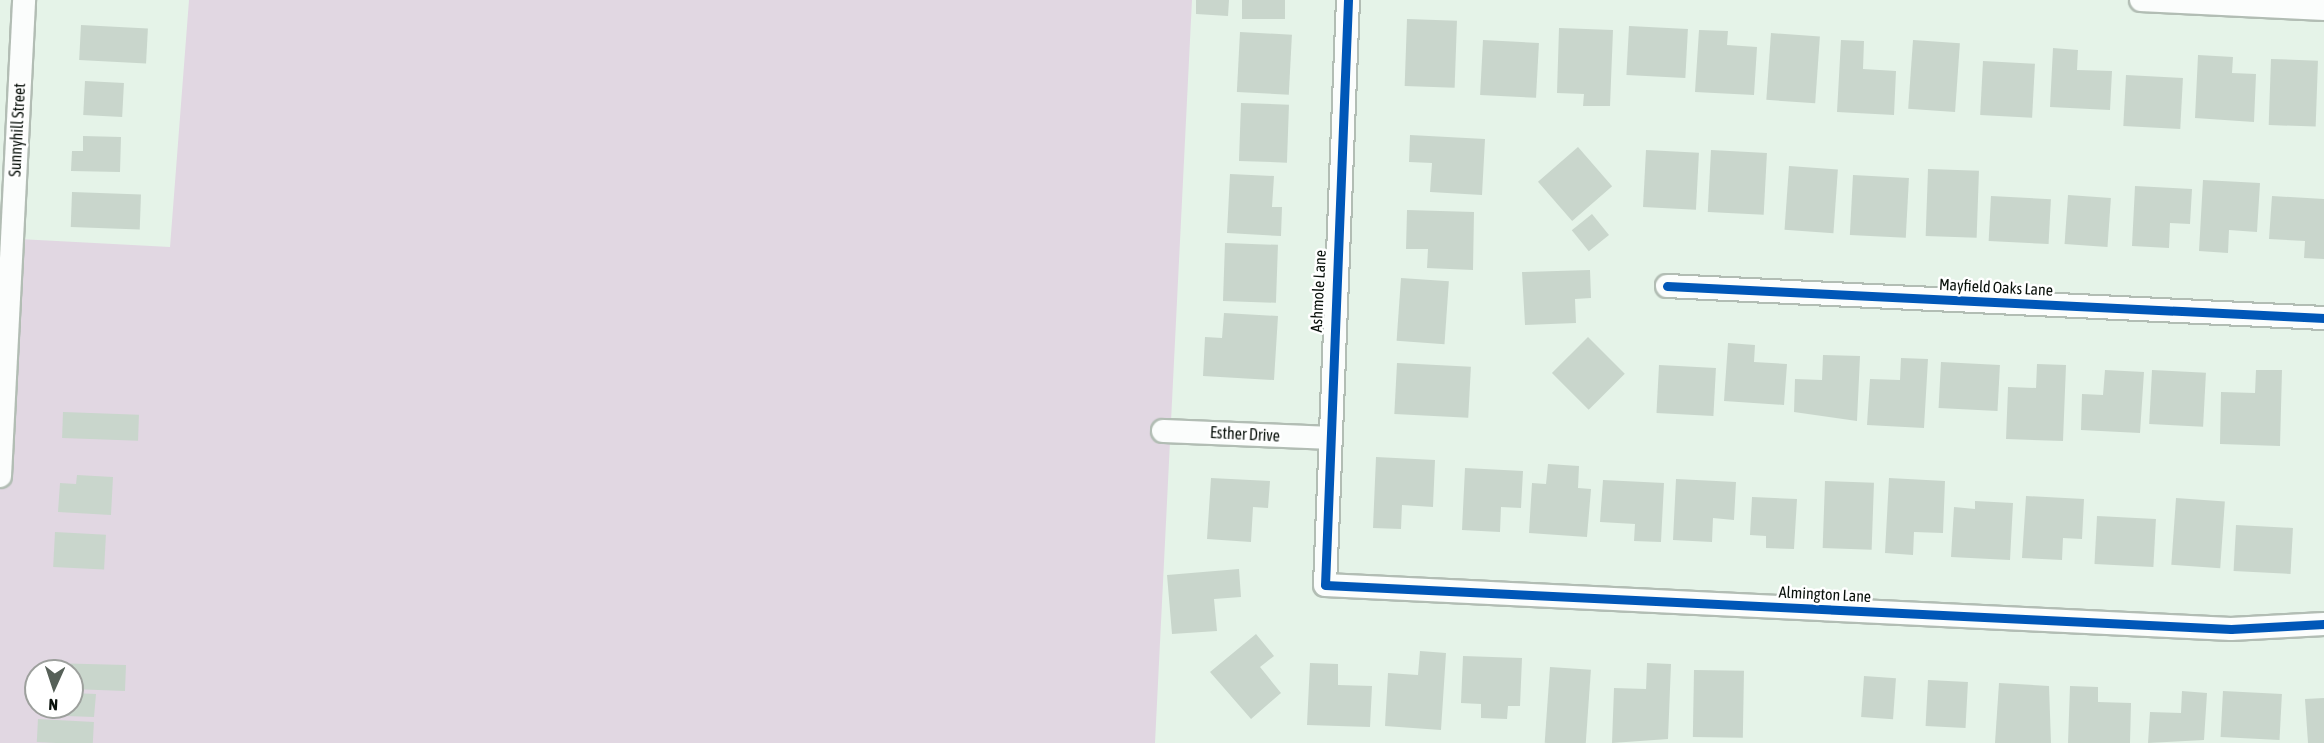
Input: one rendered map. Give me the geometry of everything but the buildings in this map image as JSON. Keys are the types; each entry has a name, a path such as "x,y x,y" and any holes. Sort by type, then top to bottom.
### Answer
{"street":[{"name":"Sunnyhill Street","path":"0,476 24,0"},
{"name":"Ashmole Lane","path":"1325,585 1327,438 1348,0"},
{"path":"2141,0 2324,9"},
{"name":"Mayfield Oaks Lane","path":"1667,286 2324,318"},
{"name":"Esther Drive","path":"1163,431 1327,438"},
{"name":"Almington Lane","path":"1325,585 2231,629 2324,624"}],"shaded area":[{"path":"189,0 1192,0 1155,743 0,743 0,238 170,247"}],"cycle path":[{"path":"1348,0 1325,585 2231,629 2324,624"},
{"path":"1667,286 2324,318"}]}
